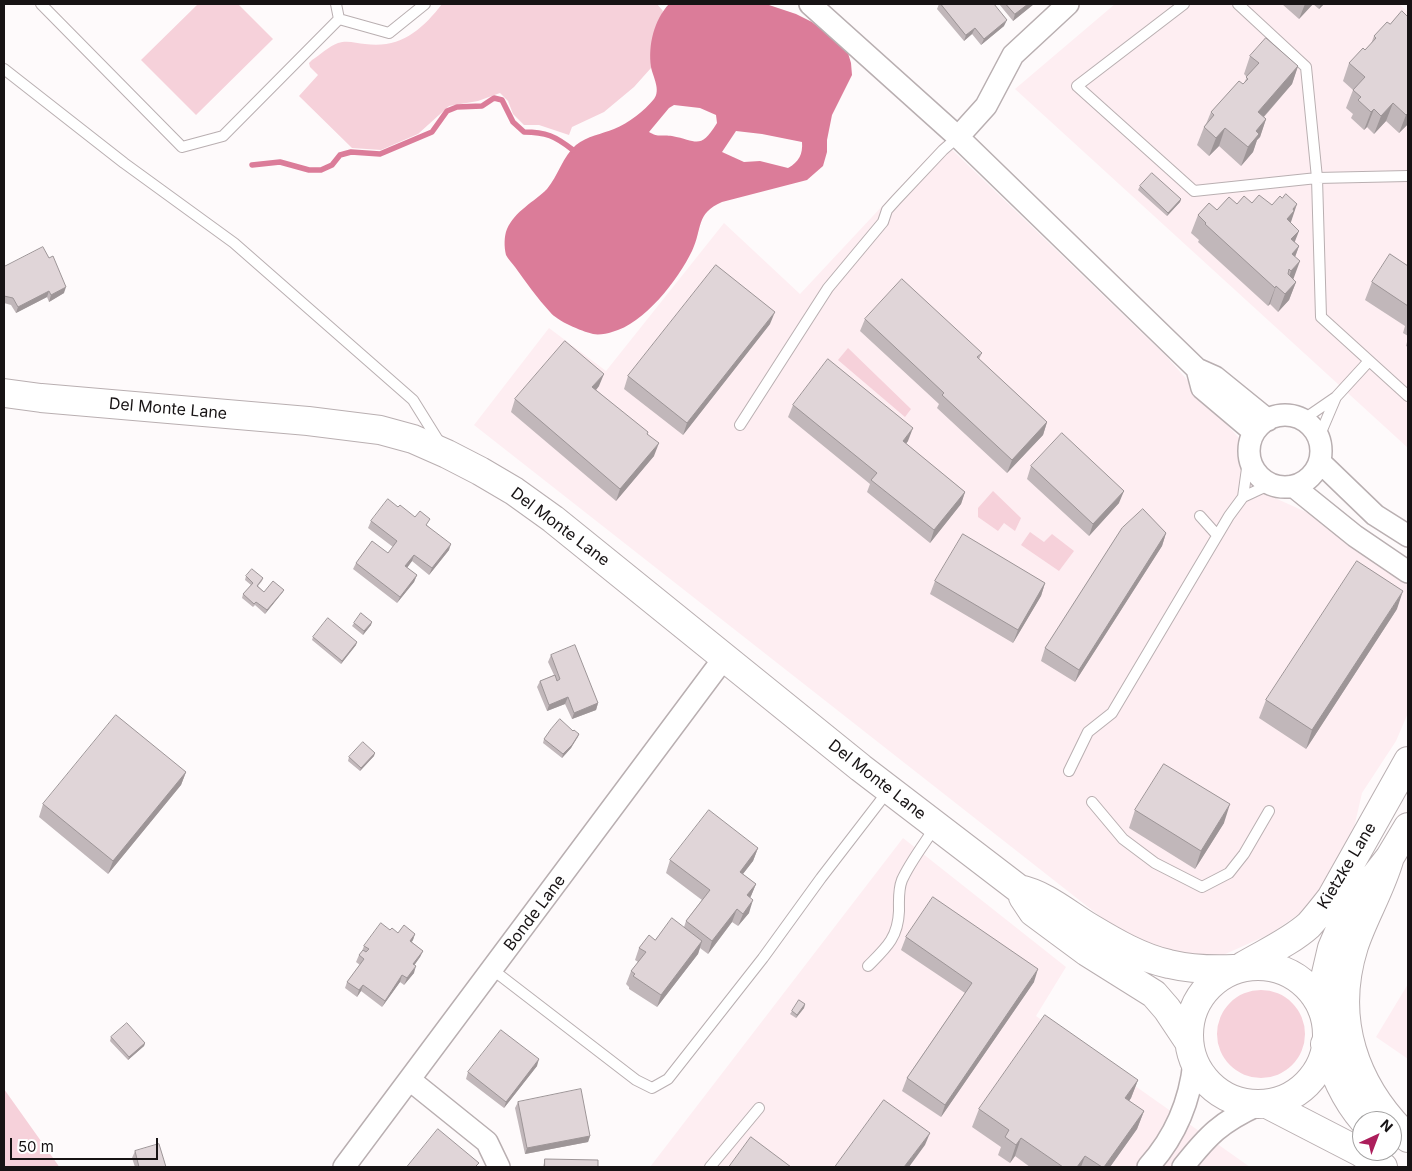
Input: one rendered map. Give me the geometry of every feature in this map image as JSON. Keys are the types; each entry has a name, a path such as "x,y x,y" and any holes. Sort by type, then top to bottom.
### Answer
{"street":[{"path":"810,4 958,138 1197,369 1202,388 1261,426"},
{"path":"958,138 986,106 1013,55 1068,4"},
{"name":"Del Monte Lane","path":"4,393 41,398 308,421 380,430 413,440 447,454 514,491 552,519 889,790 1019,889 1033,892 1045,898 1111,940 1152,959 1169,965 1208,970 1237,969"},
{"path":"1283,485 1305,482 1314,473 1320,462 1322,450 1319,437 1312,427 1304,419 1293,415 1282,415 1261,426 1250,443 1249,454 1252,466 1258,475 1283,485 1408,572"},
{"path":"1320,462 1375,515 1408,536"},
{"name":"Bonde Lane","path":"344,1167 493,970 724,658"},
{"name":"Kietzke Lane","path":"1237,969 1293,937 1308,926 1318,914 1331,898 1408,761"},
{"name":"Kietzke Lane","path":"1322,1009 1324,978 1332,948 1355,902 1390,857 1408,827"},
{"path":"1390,857 1384,878 1354,944 1345,993 1346,1019 1351,1046 1370,1093 1408,1138"},
{"name":"Del Monte Lane","path":"1019,889 1033,912 1087,952 1154,994 1167,1009 1191,1052"},
{"path":"1148,1167 1166,1145 1187,1102 1192,1084 1190,1018 1197,1000 1212,982 1237,969 1253,966 1272,967 1292,975 1310,990 1322,1009 1327,1030 1324,1053 1314,1074 1297,1092 1278,1101 1234,1116 1213,1131 1183,1167"},
{"path":"1325,1044 1334,1074 1357,1111"},
{"path":"1191,1052 1206,1080 1222,1094 1240,1102 1263,1105 1360,1152 1383,1167"},
{"path":"410,1080 487,1142 499,1167"}],"lane":[{"path":"41,4 182,147 223,136 339,19"},
{"path":"336,4 339,19"},
{"path":"339,19 389,33 425,4"},
{"path":"1184,4 1077,86 1194,191 1317,178 1408,176"},
{"path":"1238,4 1306,67 1317,178 1321,316 1408,396"},
{"path":"4,69 124,163 241,250 412,400 447,454"},
{"path":"740,425 828,288 883,222 887,210 943,150 958,138"},
{"path":"1304,419 1336,397 1369,361"},
{"path":"1319,437 1336,397"},
{"path":"1070,771 1088,732 1112,713 1217,535 1243,497 1249,454"},
{"path":"1243,497 1283,485"},
{"path":"1200,516 1217,535"},
{"path":"493,970 636,1080 652,1088 661,1084 668,1078 764,958 821,878 889,790"},
{"path":"1092,802 1123,839 1155,863 1202,887 1229,873 1244,854 1269,811"},
{"path":"868,966 889,946 895,933 899,913 898,892 902,879 936,826"},
{"path":"710,1167 759,1108"}],"shaded area":[{"path":"198,4 238,4 273,39 196,115 141,60"},
{"path":"442,4 657,4 663,11 653,38 651,68 634,87 604,112 572,127 569,135 539,125 524,125 513,114 508,101 500,93 478,101 449,106 418,134 381,150 352,148 299,96 318,75 310,67 309,63 331,46 345,42 389,44 409,36 426,22"},
{"path":"669,4 766,4 796,14 812,22 848,53 852,75 832,115 827,140 827,152 823,166 807,180 722,202 707,211 686,262 669,287 648,311 624,327 608,333 593,334 564,322 545,307 506,255 505,235 515,217 547,189 576,145 631,120 654,99 657,88 651,67 650,50 653,33","holes":["674,105 700,108 716,115 717,123 711,132 698,142 672,136 655,135 649,132 669,108","736,131 802,142 801,154 798,160 788,168 760,161 744,162 722,152"]},
{"path":"1115,4 1399,4 1408,12 1408,448 1015,89"},
{"path":"943,141 1166,356 1238,437 1266,494 1315,516 1408,583 1408,713 1396,741 1362,793 1351,841 1315,903 1270,934 1212,960 1139,947 474,425 549,328 606,371 724,223 800,294"},
{"path":"848,348 911,409 905,417 838,360"},
{"path":"993,491 1021,518 1015,531 1004,523 998,531 978,517 978,508"},
{"path":"1030,532 1044,542 1052,534 1074,551 1059,571 1021,545"},
{"path":"903,838 1066,967 1036,1016 1250,1167 650,1167"},
{"path":"1408,984 1408,1059 1376,1037"},
{"path":"1252,990 1270,990 1286,997 1298,1009 1305,1025 1305,1043 1298,1059 1286,1071 1270,1078 1252,1078 1236,1071 1224,1059 1217,1043 1217,1025 1224,1009 1236,997"},
{"path":"4,1089 58,1165 59,1167 4,1167"}],"building":[{"path":"941,4 994,4 1007,20 984,39 975,28 966,35"},
{"path":"1006,4 1028,4 1015,14"},
{"path":"1402,11 1408,17 1408,113 1406,115 1393,103 1381,116 1374,109 1371,112 1358,100 1361,97 1353,90 1365,77 1349,63 1363,48 1365,50 1376,38 1374,36 1387,22 1390,24"},
{"path":"1266,38 1298,66 1258,112 1266,119 1256,131 1259,134 1248,147 1225,128 1216,138 1204,127 1214,115 1211,112 1239,81 1243,84 1248,79 1246,77 1259,63 1250,56"},
{"path":"1152,173 1181,199 1168,213 1140,186"},
{"path":"1286,194 1297,204 1287,219 1299,231 1291,239 1299,246 1292,254 1300,261 1291,271 1289,269 1288,274 1296,282 1285,294 1276,286 1275,288 1205,224 1198,215 1209,203 1217,210 1229,197 1237,204 1244,196 1252,203 1259,195 1272,205 1280,196 1282,198"},
{"path":"43,247 49,258 53,256 66,287 51,295 49,291 18,307 13,298 4,296 4,267"},
{"path":"1390,254 1408,266 1408,306 1372,282"},
{"path":"716,265 775,312 687,423 628,376"},
{"path":"902,279 982,353 977,357 1047,422 1012,460 942,395 944,393 865,319"},
{"path":"565,341 604,374 592,387 659,443 620,489 515,399"},
{"path":"828,359 913,428 903,441 965,492 934,530 871,480 877,473 793,405"},
{"path":"1062,433 1124,491 1093,524 1031,466"},
{"path":"388,499 398,507 400,505 415,517 420,511 430,519 426,525 451,544 432,568 414,555 405,566 417,575 400,597 356,563 372,541 388,553 397,541 371,521"},
{"path":"1143,509 1166,533 1079,670 1045,648 1122,528"},
{"path":"963,534 1045,583 1018,630 935,581"},
{"path":"1357,561 1403,591 1312,730 1266,700"},
{"path":"252,569 263,578 257,586 264,592 273,581 284,590 267,610 256,602 254,604 243,594 253,583 246,576"},
{"path":"361,613 372,622 364,631 354,623"},
{"path":"328,618 357,642 342,661 313,637"},
{"path":"575,645 598,703 574,713 568,697 549,705 540,681 555,675 557,681 560,679 551,655"},
{"path":"116,715 186,772 113,861 43,804"},
{"path":"560,719 579,734 563,754 544,739"},
{"path":"363,742 375,753 361,768 349,757"},
{"path":"1164,764 1230,804 1201,851 1135,810"},
{"path":"709,810 758,848 740,872 756,884 747,895 753,900 743,914 737,909 712,941 686,921 710,890 670,860"},
{"path":"933,897 1038,969 945,1105 907,1078 972,983 906,937"},
{"path":"672,918 702,941 661,995 633,976 635,974 631,971 646,952 639,948 649,935 655,940"},
{"path":"381,923 398,933 404,925 415,934 410,941 423,951 413,964 416,966 407,978 402,975 385,1001 363,985 359,990 347,982 364,959 359,955 363,950 366,952 369,949 364,946"},
{"path":"799,1000 805,1004 797,1015 792,1011"},
{"path":"1045,1015 1138,1080 1125,1098 1144,1111 1104,1167 1085,1156 1077,1167 1063,1167 1021,1138 1016,1145 1005,1137 1009,1130 979,1109"},
{"path":"127,1023 145,1043 129,1057 111,1037"},
{"path":"501,1030 539,1059 506,1102 468,1072"},
{"path":"581,1089 590,1136 527,1148 518,1102"},
{"path":"884,1100 930,1133 904,1167 835,1167"},
{"path":"438,1129 479,1163 475,1167 407,1167"},
{"path":"751,1137 791,1167 729,1167"},
{"path":"159,1144 166,1167 139,1167 135,1151"},
{"path":"545,1159 598,1160 598,1167 545,1167"}],"waterway":[{"path":"252,165 280,162 309,170 321,170 332,165 340,155 351,152 380,154 432,132 447,111 457,107 482,106 494,98 502,100 513,122 524,132 550,136 573,150"}]}
